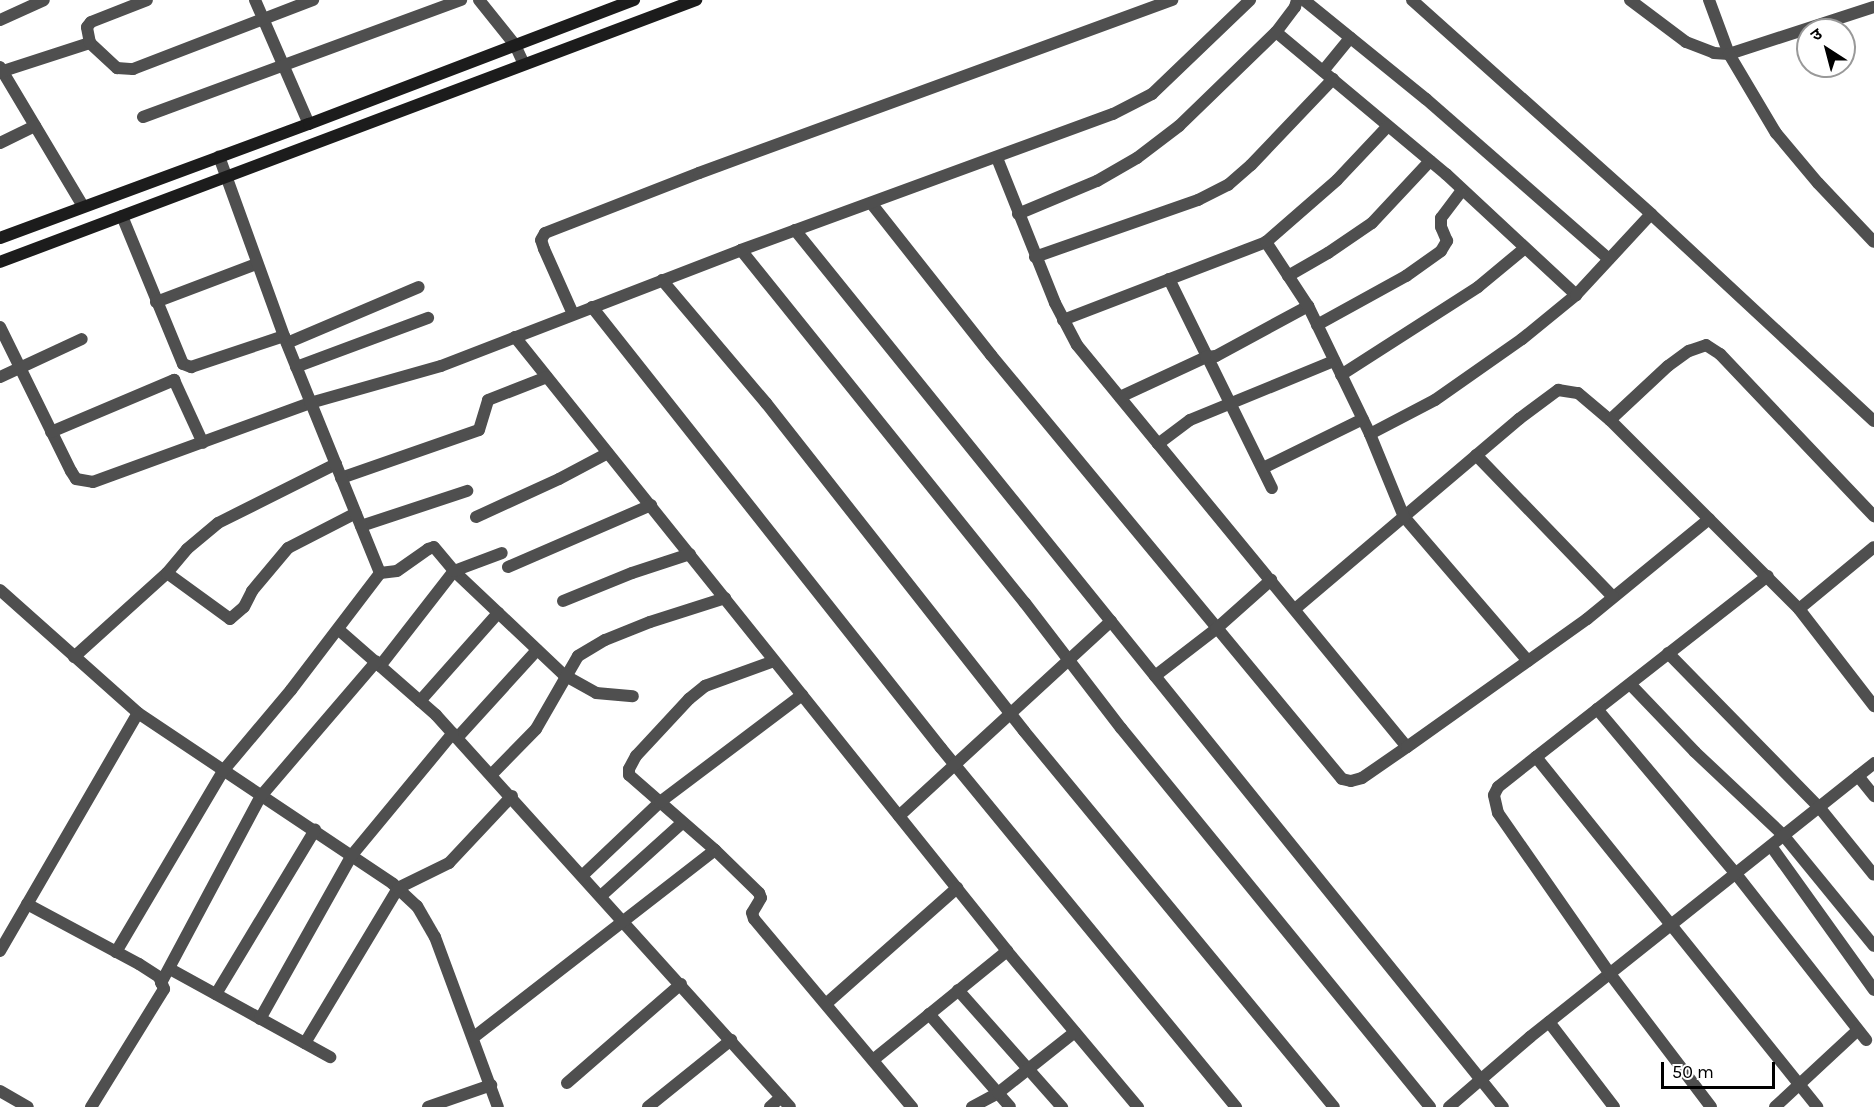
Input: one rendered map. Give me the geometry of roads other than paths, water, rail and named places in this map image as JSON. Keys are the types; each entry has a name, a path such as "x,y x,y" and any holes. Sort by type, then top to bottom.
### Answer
{"main road":[{"path":"0,238 309,124 634,0"},
{"path":"0,262 696,0"}],"street":[{"path":"0,20 44,0"},
{"path":"147,0 91,22 87,27 90,43 117,68 133,69 313,0"},
{"path":"255,0 309,124"},
{"path":"143,117 461,0"},
{"path":"479,0 515,45 524,64"},
{"path":"573,314 544,249 542,240 544,233 699,173 1172,0"},
{"path":"0,327 71,471 76,479 84,483 93,483 310,403 441,366 741,250 1113,114 1152,94 1250,0"},
{"path":"1018,214 1096,181 1137,158 1179,126 1276,32 1295,7 1297,0"},
{"path":"1304,0 1426,99 1609,259"},
{"path":"1412,0 1652,214 1874,421"},
{"path":"1630,0 1686,42 1714,52 1729,54 1874,7"},
{"path":"1709,0 1729,54 1776,133 1818,183 1874,242"},
{"path":"1276,32 1430,161 1576,295"},
{"path":"1323,70 1350,38"},
{"path":"83,206 1,70 90,43"},
{"path":"1035,257 1198,200 1228,184 1251,165 1333,79"},
{"path":"0,143 35,126"},
{"path":"1063,320 1266,242 1336,180 1388,126"},
{"path":"219,156 285,340 380,573"},
{"path":"997,158 1035,257 1063,320 1077,345 1407,747"},
{"path":"1288,276 1372,223 1430,161"},
{"path":"1317,325 1406,276 1441,251 1447,242 1441,227 1441,218 1462,190"},
{"path":"871,203 991,355 1342,778 1351,781 1362,778 1407,747 1613,597 1708,519"},
{"path":"1370,434 1435,400 1522,339 1576,295 1652,214"},
{"path":"122,216 180,360 186,366 285,340 419,287"},
{"path":"795,230 1503,1107"},
{"path":"1266,242 1308,306 1370,434 1404,517 1528,661"},
{"path":"1341,375 1478,287 1525,248"},
{"path":"741,250 1068,660 1430,1107"},
{"path":"156,302 256,264"},
{"path":"1169,279 1272,488"},
{"path":"662,280 781,422 1011,714 1334,1107"},
{"path":"1120,397 1206,357 1216,356 1308,306"},
{"path":"592,307 954,764 1236,1107"},
{"path":"296,367 428,318"},
{"path":"515,337 1007,951 1138,1107"},
{"path":"0,377 82,339"},
{"path":"1610,420 1668,366 1689,351 1706,345 1720,354 1874,516"},
{"path":"1158,444 1190,420 1334,361"},
{"path":"342,478 479,430 489,400 547,377"},
{"path":"51,432 174,380 203,442"},
{"path":"1295,609 1548,395 1558,390 1578,393 1610,420 1768,576 1799,609 1874,706"},
{"path":"1263,468 1363,420"},
{"path":"476,517 559,480 608,453"},
{"path":"1476,456 1613,597"},
{"path":"74,657 167,573 187,549 218,523 336,465"},
{"path":"362,526 467,491"},
{"path":"508,567 651,505"},
{"path":"167,573 230,619 244,607 252,591 288,548 356,513"},
{"path":"1799,609 1874,547"},
{"path":"116,951 223,771 339,630 380,573 397,571 431,548 438,550 454,571 564,675 596,693 633,696"},
{"path":"161,983 261,796 378,664 454,571 502,553"},
{"path":"563,601 632,573 690,554"},
{"path":"1711,1107 1610,974 1494,805 1494,795 1498,787 1768,576"},
{"path":"1155,676 1216,628 1271,580"},
{"path":"0,607 3,593 138,713 352,855 398,888 417,906 435,937 474,1037 498,1107"},
{"path":"492,774 536,729 564,675 578,656 605,640 725,598"},
{"path":"420,701 498,613"},
{"path":"899,816 1111,621"},
{"path":"339,630 420,701 492,774 790,1107"},
{"path":"260,1019 352,855 455,735 537,650"},
{"path":"1668,653 1819,807 1874,875"},
{"path":"774,661 705,686 689,699 636,756 629,769 629,775 715,850 759,893 761,898 752,913 754,919 827,1003 912,1107"},
{"path":"1630,684 1695,752 1784,836 1874,946"},
{"path":"583,875 660,802 802,695"},
{"path":"1597,709 1736,874 1862,1035 1775,1107"},
{"path":"0,951 138,713"},
{"path":"1536,757 1817,1107"},
{"path":"1449,1107 1549,1022 1874,763"},
{"path":"1858,776 1874,796"},
{"path":"305,1043 398,888 449,863 512,796"},
{"path":"602,895 682,823"},
{"path":"216,994 315,830"},
{"path":"1771,846 1874,990"},
{"path":"474,1037 715,850"},
{"path":"827,1003 957,888"},
{"path":"27,904 116,951 159,977 164,989 92,1107"},
{"path":"873,1060 1007,951"},
{"path":"170,969 330,1058"},
{"path":"567,1083 681,984"},
{"path":"958,990 1062,1107"},
{"path":"929,1014 1010,1107"},
{"path":"1549,1022 1614,1107"},
{"path":"972,1107 998,1093 1075,1032"},
{"path":"648,1107 731,1040"},
{"path":"428,1107 491,1085"},
{"path":"0,1091 28,1107"},
{"path":"770,1107 781,1097"}]}
